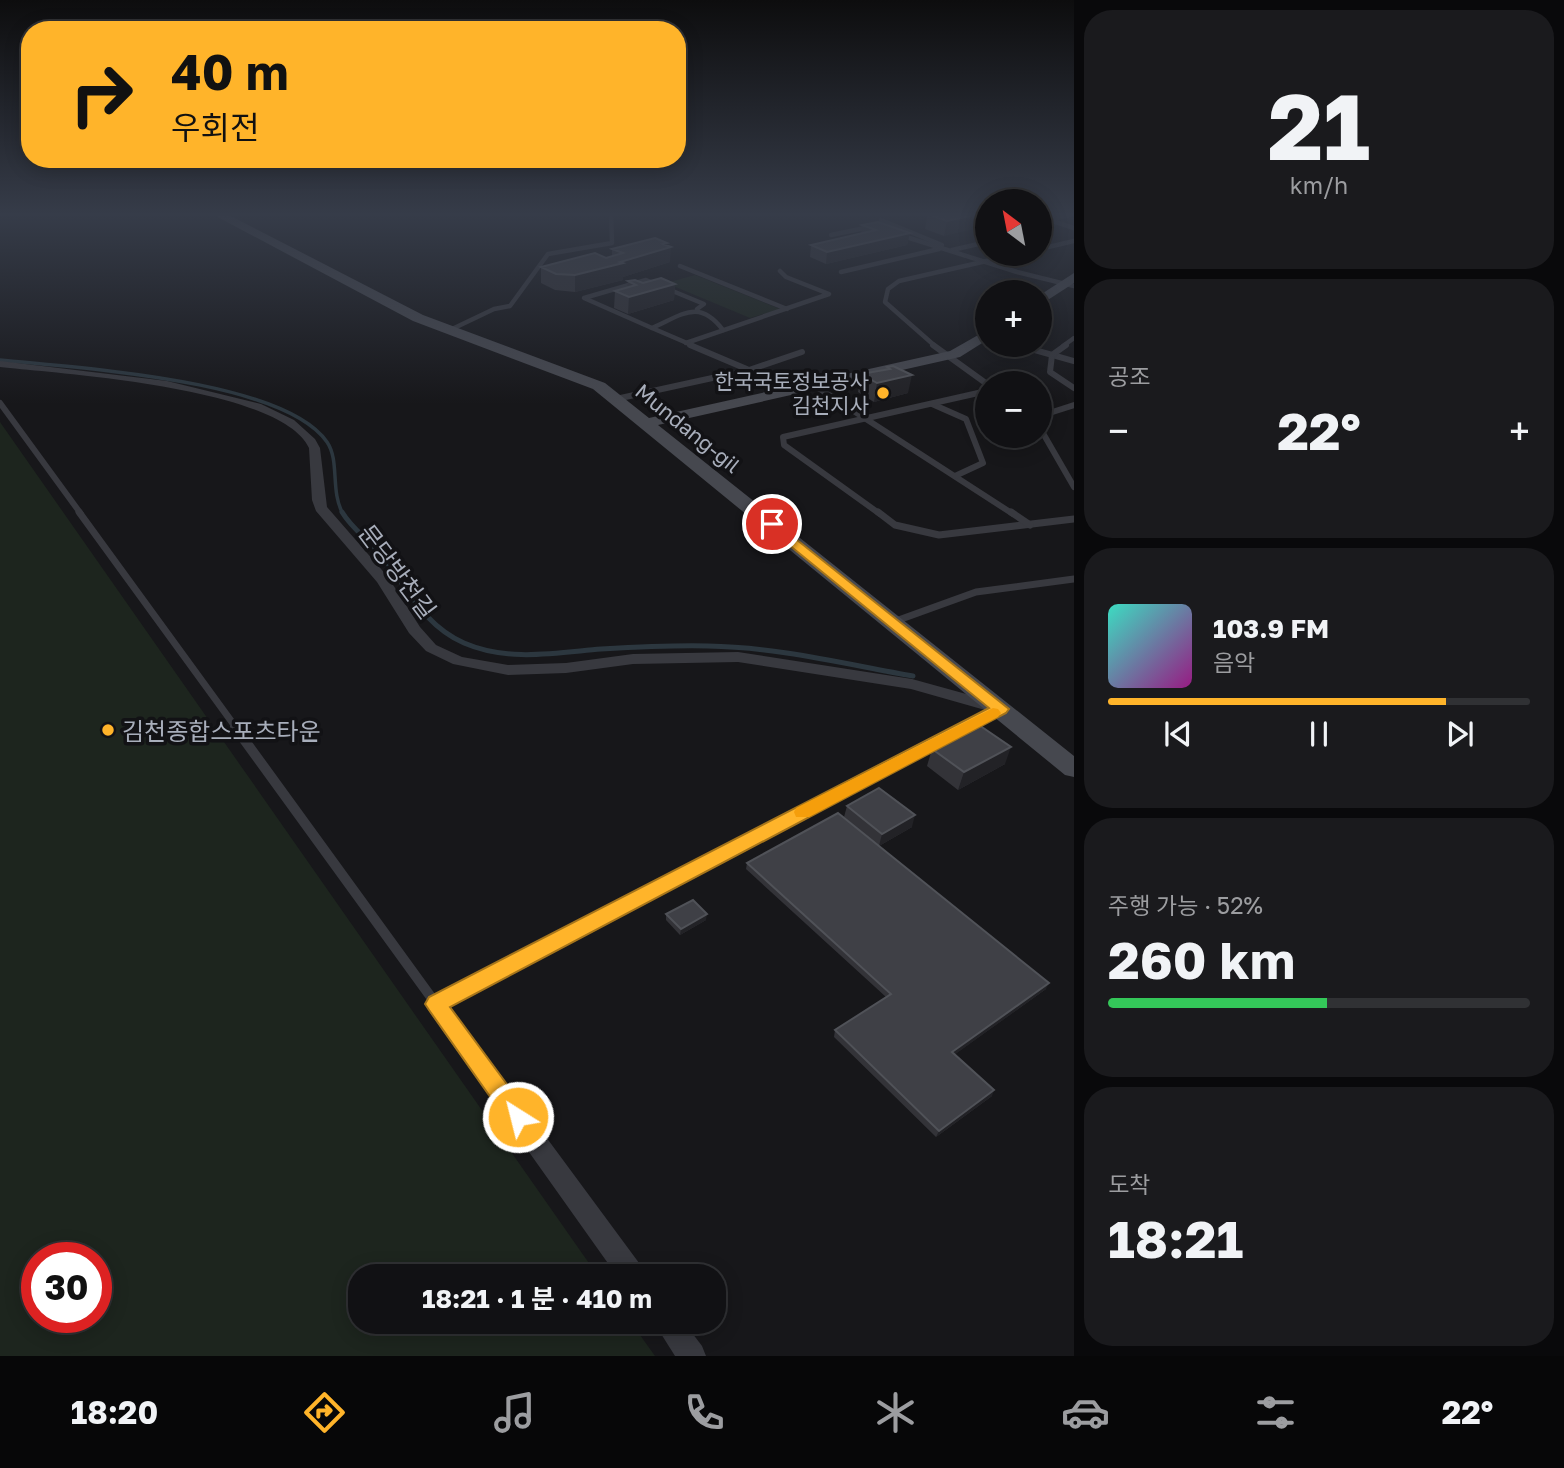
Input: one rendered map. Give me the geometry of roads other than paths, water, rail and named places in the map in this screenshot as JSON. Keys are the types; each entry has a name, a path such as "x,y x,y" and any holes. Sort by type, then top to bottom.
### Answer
{"street":[{"name":"Mundang-gil","path":"340,277 418,318 599,386 1074,769"},
{"path":"1052,293 1071,283"},
{"path":"647,423 955,354 975,342"},
{"name":"문당방천길","path":"0,364 186,388 254,405 286,419 301,430 316,452 316,496 321,508 383,580 414,630 431,648 458,661 509,670 566,668 633,659 738,657 912,684 1000,709"},
{"path":"624,1264 436,1004 1000,709"},
{"path":"676,1334 692,1356"}],"lane":[{"path":"450,330 494,309 510,306 531,277"},
{"path":"708,277 787,309"},
{"path":"686,343 829,294 787,277"},
{"path":"916,277 900,281 888,288 884,293 885,302 946,356 975,376"},
{"path":"1049,277 1071,283"},
{"path":"652,328 665,323 669,317 697,309 704,304 646,280 584,298 652,328 686,343 749,370"},
{"path":"697,309 715,316 723,330"},
{"path":"1052,355 1074,338"},
{"path":"616,399 749,370 802,352"},
{"path":"1052,355 1074,361"},
{"path":"1052,357 1050,372 1074,388"},
{"path":"815,386 1030,524"},
{"path":"975,394 783,437 784,444 895,525 939,535 1074,519"},
{"path":"932,404 966,419 983,463 955,476"},
{"path":"1052,412 1074,405"},
{"path":"2,407 436,1004"},
{"path":"1052,448 1074,487"},
{"path":"893,622 975,592 1074,579"}],"waterway":[{"path":"0,360 175,380 224,390 268,404 303,421 327,442 333,458 337,496 342,512"},
{"path":"342,512 381,555 427,616 450,635 481,649 532,655 654,646 734,647 811,657 913,676"}],"place":[{"name":"한국국토정보공사 김천지사","path":"883,393"},
{"name":"김천종합스포츠타운","path":"108,730"}]}
